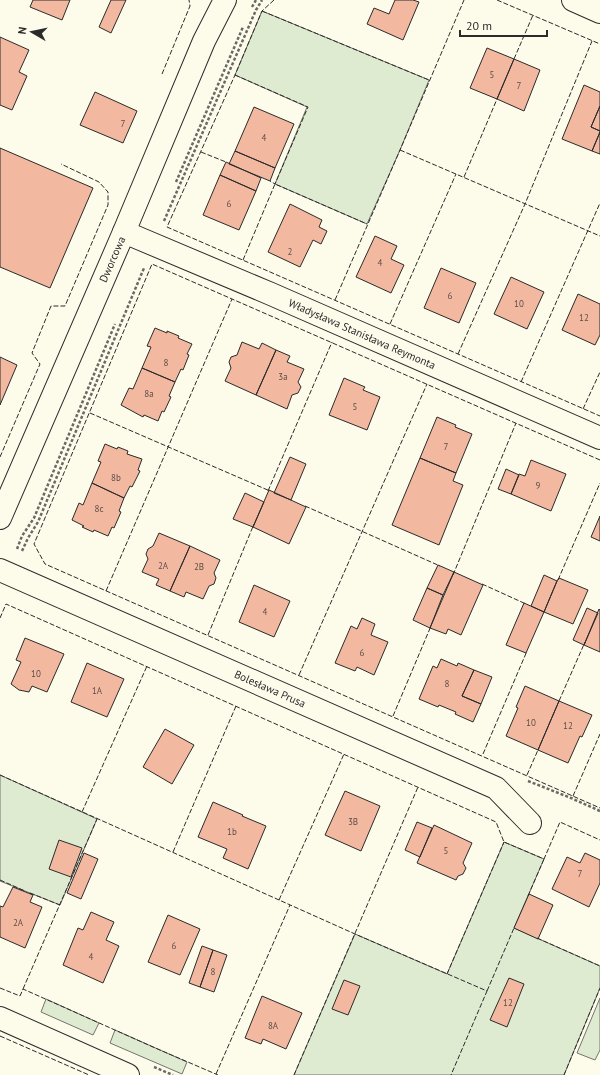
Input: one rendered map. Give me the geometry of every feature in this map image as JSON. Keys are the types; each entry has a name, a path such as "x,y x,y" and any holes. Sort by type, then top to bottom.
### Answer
{"street":[{"name":"Dworcowa","path":"0,518 124,232 204,42 225,0"},
{"path":"573,0 600,12"},
{"name":"Władysława Stanisława Reymonta","path":"124,232 600,438"},
{"name":"Bolesława Prusa","path":"6,572 496,788 530,823"},
{"path":"0,1018 128,1075"}],"path":[{"path":"6,572 38,522 154,244 256,10 262,0"}],"green space":[{"path":"262,11 429,80 367,224 275,184 307,107 235,75"},
{"path":"0,775 97,819 60,905 0,881"},
{"path":"504,842 544,859 514,928 600,966 600,988 564,1075 294,1075 355,934 447,974"},
{"path":"600,998 600,1050 595,1060 577,1053"},
{"path":"46,999 99,1023 93,1035 41,1012"},
{"path":"115,1030 187,1062 182,1074 110,1043"}],"building":[{"path":"33,0 70,0 62,20 30,7"},
{"path":"111,0 126,0 111,33 99,27"},
{"path":"395,0 413,0 419,2 403,40 367,24 374,8 389,14"},
{"path":"0,37 29,50 19,72 27,76 12,110 0,105"},
{"path":"487,48 514,59 497,99 470,88"},
{"path":"514,59 540,70 524,111 497,99"},
{"path":"584,85 600,92 600,106 591,127 600,132 592,151 562,139"},
{"path":"95,92 137,111 123,143 80,125"},
{"path":"600,106 600,131 591,127"},
{"path":"254,107 294,124 275,168 235,151"},
{"path":"600,132 600,154 592,151"},
{"path":"0,148 93,188 50,288 0,267"},
{"path":"235,151 275,168 270,181 229,164"},
{"path":"226,162 261,178 256,191 220,175"},
{"path":"220,175 256,191 239,230 203,215"},
{"path":"290,204 322,220 319,227 327,231 321,244 313,240 300,267 268,252"},
{"path":"375,236 397,246 391,259 404,265 391,293 356,277"},
{"path":"441,268 476,283 459,323 424,308"},
{"path":"511,277 544,292 527,329 494,314"},
{"path":"578,294 600,304 600,335 595,345 562,330"},
{"path":"155,328 179,336 178,338 192,344 187,354 189,355 183,370 181,369 175,382 142,368 151,347 147,346"},
{"path":"242,342 259,349 262,343 276,350 256,395 225,381 231,368 229,362 231,357 237,355"},
{"path":"276,350 290,356 287,362 304,369 298,382 301,387 298,393 292,395 287,409 256,395"},
{"path":"0,357 17,365 0,405"},
{"path":"142,368 175,382 169,396 171,397 164,412 162,411 158,421 144,415 143,417 121,405 129,388 133,389"},
{"path":"344,378 365,387 363,390 380,397 367,430 329,415"},
{"path":"437,417 472,434 456,473 420,458"},
{"path":"105,444 117,449 118,447 128,451 127,454 142,459 138,470 140,471 132,487 130,486 124,498 92,483 101,462 98,461"},
{"path":"290,457 306,464 291,500 274,493"},
{"path":"420,458 456,473 453,481 463,485 439,545 392,525"},
{"path":"531,460 566,474 551,511 511,494 519,474 525,476"},
{"path":"506,469 519,475 511,494 498,489"},
{"path":"92,483 124,498 119,511 121,512 114,528 112,527 108,536 94,530 93,532 72,520 79,503 83,505"},
{"path":"269,490 306,507 289,544 253,527"},
{"path":"245,493 264,502 253,527 233,519"},
{"path":"600,516 600,541 591,537"},
{"path":"159,533 190,546 170,591 156,585 159,579 142,572 148,559 146,554 148,549 153,546"},
{"path":"190,546 220,560 214,573 216,578 214,584 209,586 203,599 186,592 184,597 170,591"},
{"path":"438,565 454,572 443,595 427,588"},
{"path":"454,572 483,585 461,635 448,629 446,634 430,628"},
{"path":"544,575 557,581 544,612 531,606"},
{"path":"559,578 588,590 573,624 544,612"},
{"path":"254,585 290,601 274,637 239,622"},
{"path":"427,588 443,595 430,628 413,620"},
{"path":"524,603 544,612 526,653 506,645"},
{"path":"587,608 598,613 584,645 573,640"},
{"path":"599,609 600,610 600,652 584,645"},
{"path":"362,618 375,624 371,635 388,642 374,675 357,667 355,671 335,663 351,626 357,629"},
{"path":"25,638 64,654 47,692 32,686 29,692 19,690 11,684 21,662 16,660"},
{"path":"441,659 457,666 458,663 474,670 462,696 481,704 473,722 455,714 456,712 439,705 438,707 419,699 433,666 437,668"},
{"path":"87,663 124,679 107,717 71,702"},
{"path":"474,670 492,677 481,704 462,696"},
{"path":"525,686 559,701 538,750 506,736 518,708 516,707"},
{"path":"559,701 592,715 582,737 580,736 568,763 538,750"},
{"path":"165,729 194,745 172,784 143,767"},
{"path":"345,791 380,806 361,851 325,835"},
{"path":"213,802 266,826 248,869 223,858 227,849 198,837"},
{"path":"417,822 432,828 420,857 405,850"},
{"path":"434,825 472,843 463,863 466,868 463,874 458,876 456,880 417,863"},
{"path":"59,840 82,848 71,877 49,869"},
{"path":"84,853 98,859 81,899 67,893"},
{"path":"585,853 600,860 600,883 589,907 552,889 567,857 580,863"},
{"path":"13,887 33,895 30,902 42,907 25,948 0,937 0,906 3,907"},
{"path":"529,894 553,905 538,939 514,928"},
{"path":"91,912 114,922 106,940 119,946 103,983 63,965 78,928 83,930"},
{"path":"168,915 200,929 180,975 148,962"},
{"path":"202,946 213,950 200,987 189,983"},
{"path":"213,950 227,955 214,992 200,987"},
{"path":"509,978 524,984 507,1027 490,1020"},
{"path":"344,980 360,986 348,1015 332,1009"},
{"path":"262,996 302,1013 286,1049 263,1039 261,1044 245,1038"}],"fence":[{"path":"162,74 190,6 189,0"},
{"path":"274,0 262,11 167,227 600,416"},
{"path":"335,300 464,0"},
{"path":"497,0 600,44"},
{"path":"262,11 429,80"},
{"path":"514,59 533,15"},
{"path":"458,354 525,204 592,41"},
{"path":"235,75 308,107 275,184 270,181"},
{"path":"464,177 497,99"},
{"path":"400,150 600,236"},
{"path":"201,152 226,162"},
{"path":"0,457 40,364 32,353 51,306 65,306 108,205 108,192 99,182 61,164"},
{"path":"390,324 456,174"},
{"path":"243,260 275,184 367,224"},
{"path":"521,382 600,203"},
{"path":"600,460 152,264 34,544 45,564 600,808"},
{"path":"106,591 232,299"},
{"path":"268,491 332,342"},
{"path":"583,409 600,372"},
{"path":"299,675 427,384"},
{"path":"90,413 270,491"},
{"path":"453,575 516,423"},
{"path":"558,580 600,483"},
{"path":"305,506 440,566"},
{"path":"208,635 254,524"},
{"path":"482,584 526,604"},
{"path":"0,618 6,604 496,822 504,842 544,859 560,822 600,840"},
{"path":"393,716 431,626"},
{"path":"559,701 585,642"},
{"path":"483,754 527,651"},
{"path":"82,812 147,666"},
{"path":"173,852 236,706"},
{"path":"573,796 600,734"},
{"path":"527,775 538,750"},
{"path":"279,900 344,754"},
{"path":"0,775 355,934 487,991 451,1075"},
{"path":"294,1075 418,787"},
{"path":"23,989 97,819"},
{"path":"447,974 504,842"},
{"path":"528,896 544,859"},
{"path":"0,880 25,891"},
{"path":"30,893 60,905"},
{"path":"216,1074 290,905"},
{"path":"487,991 514,928"},
{"path":"537,938 600,966"},
{"path":"0,988 20,996 23,989 218,1075"},
{"path":"564,1075 600,988"},
{"path":"0,1036 89,1075"}]}
